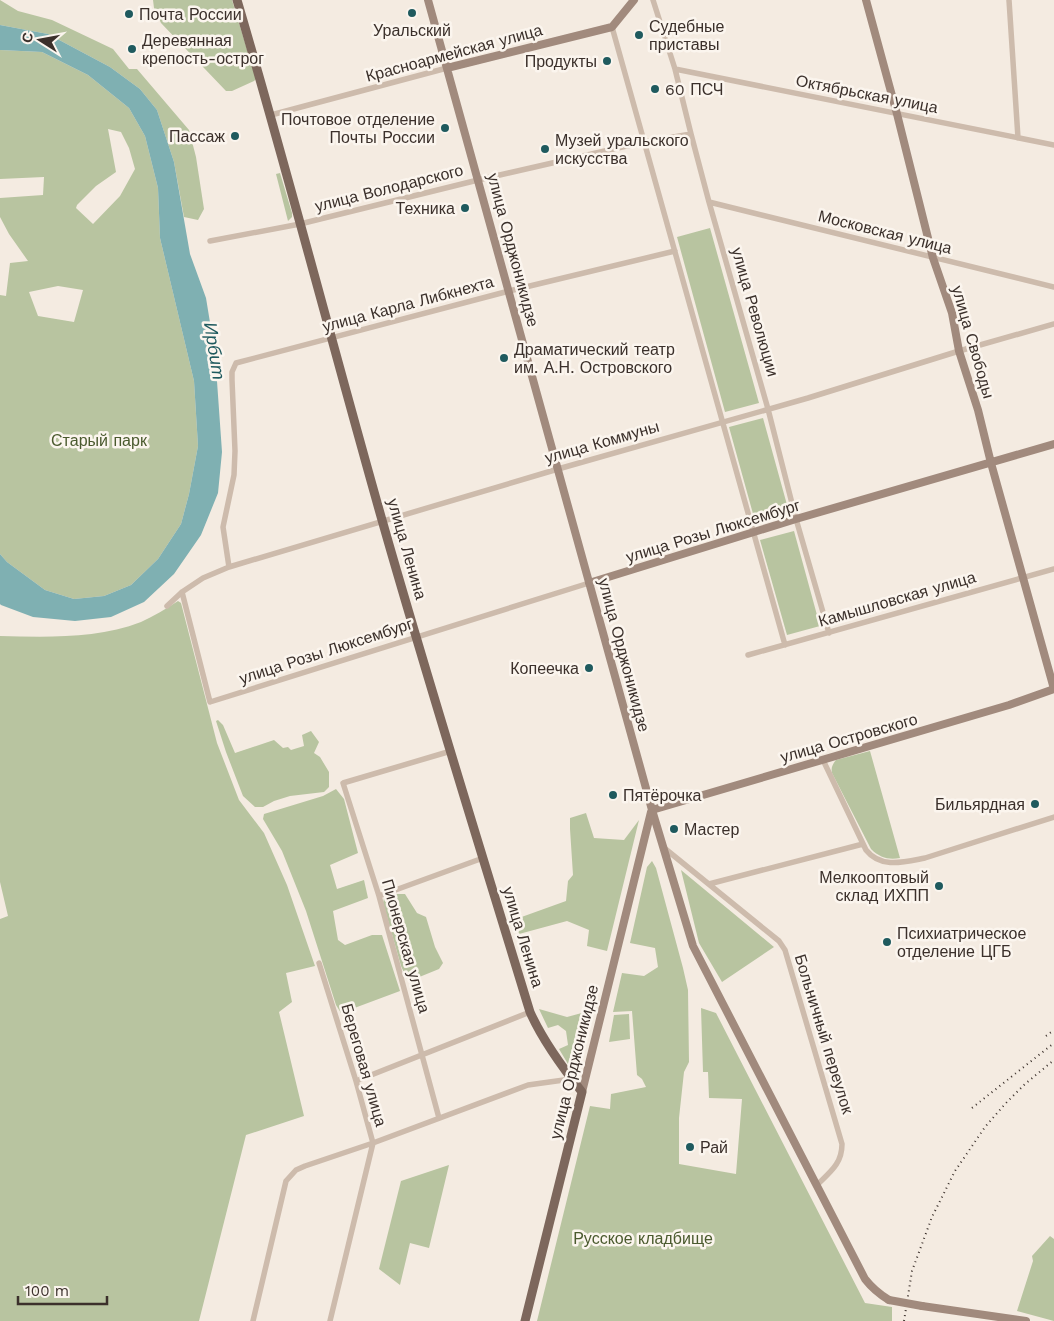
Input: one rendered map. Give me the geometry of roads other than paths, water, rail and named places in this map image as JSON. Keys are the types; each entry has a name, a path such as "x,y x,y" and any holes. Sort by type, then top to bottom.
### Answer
{"main road":[{"name":"улица Ленина","path":"237,0 271,115 383,522 530,1012 536,1026 555,1057 582,1092"},
{"name":"улица Орджоникидзе","path":"524,1321 582,1092"}],"street":[{"name":"улица Орджоникидзе","path":"428,0 652,810 582,1092"},
{"path":"634,0 612,26 784,645"},
{"name":"улица Революции","path":"653,0 675,69 709,202 829,632"},
{"name":"улица Свободы","path":"866,0 933,258 952,313 959,352 978,410 1054,690"},
{"path":"1008,0 1018,138"},
{"name":"Красноармейская улица","path":"271,115 612,26"},
{"name":"Октябрьская улица","path":"675,69 1054,145"},
{"name":"улица Володарского","path":"210,241 300,224 478,180 644,142 691,134"},
{"name":"Московская улица","path":"709,202 1054,287"},
{"name":"улица Карла Либкнехта","path":"229,567 223,527 234,476 232,372 236,363 508,291 675,251"},
{"name":"улица Коммуны","path":"167,606 182,592 202,578 229,567 1054,324"},
{"name":"улица Розы Люксембург","path":"182,592 210,702 796,519 1054,444"},
{"name":"Камышловская улица","path":"748,655 1054,569"},
{"name":"улица Островского","path":"652,810 1009,705 1054,690"},
{"name":"Пионерская улица","path":"439,1118 379,896 343,782 451,751"},
{"path":"823,760 863,844 870,856 877,860 891,863 925,858 1054,817"},
{"path":"652,810 693,946 865,1279 876,1291 889,1300 1026,1321"},
{"path":"709,884 863,844"},
{"name":"Больничный переулок","path":"663,847 779,941 785,950 842,1144 838,1164 817,1185"},
{"path":"379,896 483,858"},
{"name":"Береговая улица","path":"320,963 373,1143 330,1321"},
{"path":"356,1081 530,1012"},
{"path":"253,1321 286,1181 296,1170 528,1085 571,1079"}],"water":[{"path":"0,25 48,34 110,67 140,89 157,110 174,162 190,254 206,298 215,353 222,452 218,493 201,535 174,574 144,602 111,617 75,621 33,617 1,605 0,554 7,562 45,590 74,599 104,596 131,585 158,559 181,524 198,446 194,381 160,238 158,188 145,136 129,108 88,75 42,52 0,50"}],"railway":[{"path":"1046,1036 1054,1030"},
{"path":"972,1108 1054,1043"},
{"path":"904,1321 912,1271 932,1217 955,1171 985,1127 1005,1104 1025,1084 1054,1060"}],"place":[{"name":"Уральский","path":"412,13"},
{"name":"Почта России","path":"129,14"},
{"name":"Судебные приставы","path":"639,35"},
{"name":"Деревянная крепость-острог","path":"132,49"},
{"name":"Продукты","path":"607,61"},
{"name":"60 ПСЧ","path":"655,89"},
{"name":"Почтовое отделение Почты России","path":"445,128"},
{"name":"Пассаж","path":"235,136"},
{"name":"Музей уральского искусства","path":"545,149"},
{"name":"Техника","path":"465,208"},
{"name":"Драматический театр им. А.Н. Островского","path":"504,358"},
{"name":"Копеечка","path":"589,668"},
{"name":"Пятёрочка","path":"613,795"},
{"name":"Бильярдная","path":"1035,804"},
{"name":"Мастер","path":"674,829"},
{"name":"Мелкооптовый склад ИХПП","path":"939,886"},
{"name":"Психиатрическое отделение ЦГБ","path":"887,942"},
{"name":"Рай","path":"690,1147"}],"water label":[{"name":"Ирбит","path":"215,351"}],"park label":[{"name":"Старый парк","path":"99,440"},
{"name":"Русское кладбище","path":"643,1238"}]}
